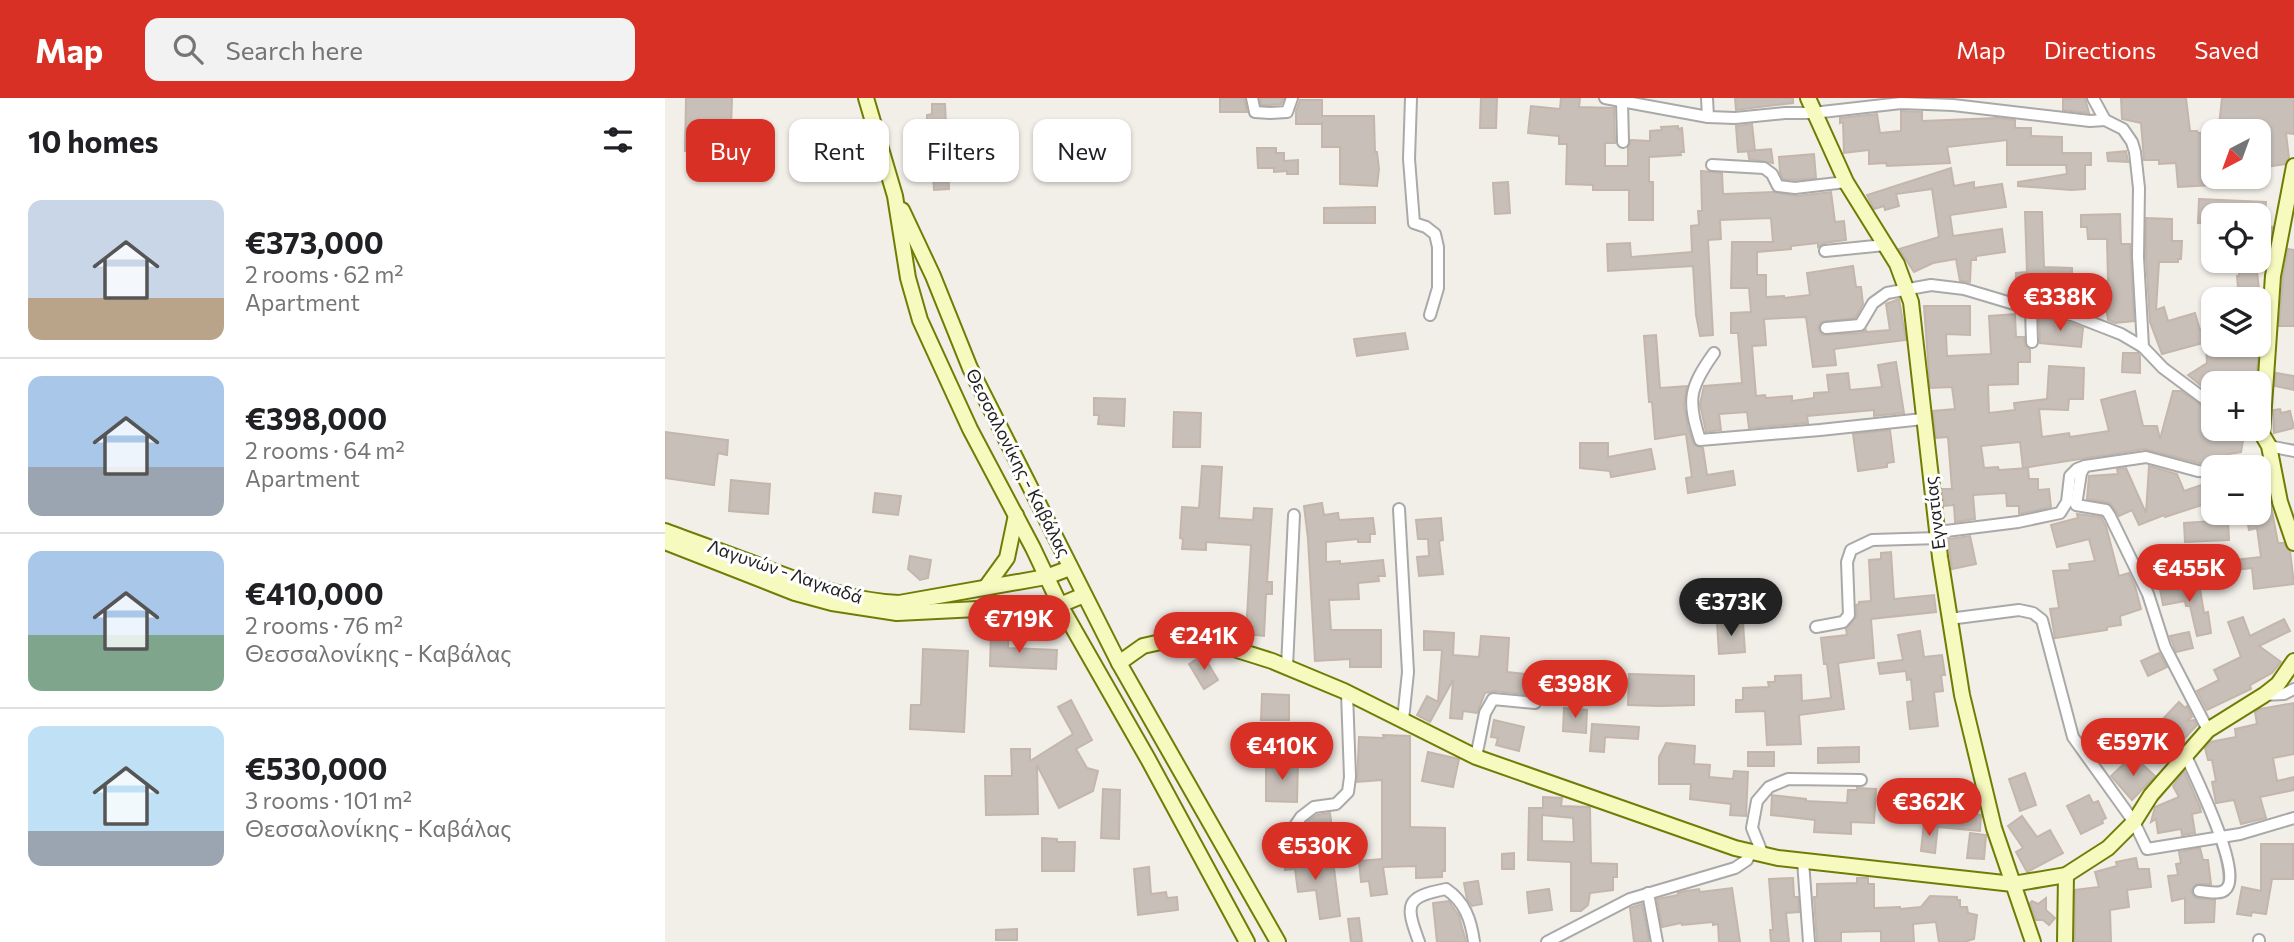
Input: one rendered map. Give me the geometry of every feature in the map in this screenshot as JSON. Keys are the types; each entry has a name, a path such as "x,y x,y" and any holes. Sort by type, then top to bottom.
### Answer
{"main road":[{"name":"Θεσσαλονίκης - Καβάλας","path":"866,98 895,196 908,278 920,320 970,429 1060,605 1148,759 1247,942"},
{"name":"Εγνατίας","path":"1808,98 1846,182 1897,264 1908,291 1915,328 1923,419 1949,619 1962,695 1992,821 2033,942"},
{"path":"2265,371 2273,276 2294,166"},
{"name":"Θεσσαλονίκης - Καβάλας","path":"895,196 933,276 970,368 1070,568 1119,663 1278,942"},
{"path":"2262,441 2293,537"},
{"path":"986,587 1007,558 1016,515"},
{"name":"Λαγυνών - Λαγκαδά","path":"665,531 799,581 877,602 899,603 1046,577 1070,568"},
{"name":"Λαγυνών - Λαγκαδά","path":"665,542 795,593 832,603 897,613 1060,605 1084,595"},
{"path":"1119,663 1143,646 1174,639 1215,643 1287,667 1347,693 1476,757 1757,854 2013,884 2066,875 2108,848 2134,822 2151,795 2208,730 2278,684 2294,661"},
{"path":"2065,942 2066,875"}],"street":[{"path":"1252,98 1255,111 1270,113 1287,112 1292,98"},
{"path":"1411,98 1409,159 1414,223 1435,234 1439,247 1438,288 1430,315"},
{"path":"1605,98 1708,117 1735,118 1914,104 2001,109 2090,121 2105,120 2123,129 2132,142 2137,160 2138,257 2143,347"},
{"path":"1707,98 1708,117"},
{"path":"2093,98 2105,120"},
{"path":"1622,102 1623,142"},
{"path":"1712,165 1764,168 1772,174 1778,186 1795,188 1846,182"},
{"path":"1825,251 1885,245"},
{"path":"1826,328 1860,325 1873,303 1887,293 1931,285 1951,286 2031,309 2072,315 2121,334 2143,347 2163,368 2201,396"},
{"path":"2031,309 2032,342"},
{"path":"1714,353 1700,373 1690,400 1700,440 1923,419"},
{"path":"2271,441 2294,451"},
{"path":"2071,504 2070,476 2085,466 2146,457 2201,471"},
{"path":"1816,627 1843,622 1849,615 1847,562 1851,550 1872,540 1938,535 2050,516 2060,513 2071,504 2106,510 2148,594 2165,647 2208,730"},
{"path":"1399,509 1408,672 1402,720"},
{"path":"1287,667 1294,515"},
{"path":"1949,619 2019,610 2033,613 2042,620 2073,737 2134,822 2147,849 2240,834 2294,818"},
{"path":"2264,695 2284,694 2294,689"},
{"path":"1292,830 1301,817 1314,807 1336,804 1348,792 1350,777 1347,693"},
{"path":"1476,757 1485,713 1493,699 1535,704"},
{"path":"2185,754 2221,836 2229,868 2230,883 2227,889 2221,892 2199,891"},
{"path":"1547,942 1617,905 1648,893 1735,868 1757,854 1752,828 1757,801 1769,787 1788,779 1861,779"},
{"path":"1803,861 1809,942"},
{"path":"1419,942 1411,919 1410,905 1415,898 1425,893 1446,889 1456,896 1465,908 1471,922 1474,942"},
{"path":"1648,893 1657,942"}],"building":[{"path":"686,98 732,98 731,119 686,119 685,151"},
{"path":"1220,98 1244,98 1247,112 1220,112"},
{"path":"1260,98 1284,98 1281,104 1261,105"},
{"path":"1481,98 1497,98 1496,128 1480,128"},
{"path":"1561,98 1580,98 1579,107 1614,108 1615,143 1605,143 1605,166 1628,166 1631,140 1650,141 1650,131 1662,130 1661,127 1682,128 1684,152 1680,152 1681,155 1649,157 1649,182 1653,182 1653,220 1629,220 1629,190 1593,190 1593,185 1566,184 1567,144 1559,144 1559,136 1528,133 1531,106 1560,109"},
{"path":"1735,98 1793,98 1793,103 1736,110"},
{"path":"2085,98 2089,113 2063,110 2063,99"},
{"path":"2121,98 2186,98 2190,131 2201,133 2201,186 2178,187 2176,163 2159,164 2159,160 2144,160 2141,123 2122,119"},
{"path":"2222,98 2294,98 2294,134 2286,133 2289,158 2285,164 2271,166 2271,119 2220,119"},
{"path":"1300,100 1322,100 1322,116 1374,116 1375,152 1379,169 1377,186 1340,184 1340,147 1322,147 1322,124 1296,124 1296,111"},
{"path":"932,104 945,104 946,119 927,119 927,115 932,114"},
{"path":"1901,111 1922,112 1922,121 1998,118 2015,120 2015,128 2031,128 2031,136 2062,137 2062,153 2091,153 2091,165 2085,165 2085,189 2018,186 2018,182 2067,174 2066,165 2007,165 2007,140 1947,147 1950,163 1887,166 1886,163 1869,164 1869,150 1844,153 1843,122 1840,123 1840,118 1877,114 1880,133 1901,131"},
{"path":"1752,124 1755,151 1738,152 1736,126"},
{"path":"1257,148 1276,148 1276,153 1284,153 1284,161 1298,160 1298,174 1274,172 1274,168 1258,168"},
{"path":"1771,149 1773,163 1749,159 1748,151"},
{"path":"2126,151 2128,162 2108,161 2107,153"},
{"path":"1814,154 1816,178 1783,179 1779,157"},
{"path":"1951,168 1954,186 1974,182 1974,188 2002,184 2006,207 1950,215 1953,236 2002,229 2005,252 1976,256 1976,260 1971,260 1970,282 1960,281 1956,259 1933,263 1914,272 1899,249 1939,237 1932,189 1896,194 1899,206 1885,210 1884,206 1874,209 1867,195"},
{"path":"1701,171 1722,173 1723,194 1774,192 1796,196 1831,192 1835,222 1844,221 1846,240 1824,243 1818,247 1818,243 1757,252 1757,275 1766,275 1766,297 1810,295 1807,273 1853,266 1856,287 1861,287 1863,304 1855,318 1821,322 1818,328 1822,335 1890,330 1886,304 1899,299 1906,340 1834,349 1836,365 1813,367 1806,317 1764,319 1766,345 1752,346 1756,396 1792,396 1792,401 1814,398 1814,393 1829,392 1827,375 1848,373 1850,390 1882,387 1878,365 1896,362 1904,413 1874,416 1874,410 1807,416 1808,423 1749,428 1747,412 1719,414 1721,430 1706,432 1700,404 1704,386 1742,383 1738,333 1731,333 1731,313 1751,312 1749,288 1731,288 1732,242 1773,242 1771,218 1720,220 1721,239 1708,240 1713,335 1700,336 1693,266 1608,271 1607,244 1630,243 1631,257 1692,252 1691,226 1699,225 1698,211 1702,211"},
{"path":"933,182 949,182 949,189 934,190"},
{"path":"1508,182 1510,213 1495,214 1493,183"},
{"path":"2199,199 2266,202 2201,203 2201,223 2198,223"},
{"path":"1375,207 1375,223 1324,223 1324,208"},
{"path":"2025,212 2042,212 2044,267 2072,268 2072,307 2015,296 2016,273 2027,272"},
{"path":"2120,214 2121,244 2130,244 2134,321 2115,323 2108,320 2104,292 2096,292 2096,282 2108,281 2107,239 2088,239 2087,227 2081,227 2081,215"},
{"path":"2146,218 2172,219 2172,241 2182,241 2181,259 2178,259 2178,262 2159,262 2156,310 2164,307 2168,321 2195,313 2201,330 2201,344 2162,354 2150,322"},
{"path":"2288,249 2294,250 2294,326 2279,326 2283,277"},
{"path":"2239,273 2257,273 2259,287 2238,287"},
{"path":"1924,306 1970,306 1970,335 1946,334 1947,356 1991,354 1989,316 2015,314 2016,337 2024,337 2025,346 2030,349 2030,362 2018,362 2018,384 1988,385 1989,413 2015,410 2014,403 2047,399 2049,366 2084,368 2083,399 2069,399 2068,410 2039,409 2042,437 2069,433 2070,437 2109,431 2101,400 2135,391 2143,426 2157,426 2160,439 2173,391 2181,391 2201,405 2201,441 2243,441 2241,452 2201,455 2201,463 2145,449 2023,468 2020,442 1981,446 1984,468 1998,467 1999,470 2028,468 2029,479 2038,479 2038,490 2049,489 2051,507 2019,514 2019,506 2007,506 2006,493 1973,495 1975,519 1955,522 1954,505 1944,506 1942,493 1942,489 1952,489 1948,437 1936,438 1933,411 1955,409 1952,387 1930,388"},
{"path":"2039,318 2083,328 2081,347 2040,343"},
{"path":"1405,333 1408,349 1357,356 1354,339"},
{"path":"1656,335 1660,388 1687,386 1684,405 1688,428 1694,445 1703,448 1707,475 1733,471 1735,485 1688,493 1686,478 1692,477 1686,434 1655,439 1644,336"},
{"path":"2123,353 2138,353 2140,373 2122,372"},
{"path":"2207,357 2258,357 2257,371 2201,371 2201,386 2188,375 2207,363"},
{"path":"2276,373 2294,376 2294,390 2275,386"},
{"path":"1094,398 1125,399 1124,426 1098,424 1099,415 1094,415"},
{"path":"2280,409 2281,413 2290,411 2294,428 2274,433 2273,410"},
{"path":"1174,412 1201,413 1200,447 1173,447"},
{"path":"1890,430 1894,462 1887,463 1887,467 1858,471 1853,434"},
{"path":"665,432 728,440 727,455 718,453 714,485 665,478"},
{"path":"1580,443 1608,443 1608,457 1651,449 1655,469 1611,477 1610,471 1580,468"},
{"path":"1202,466 1222,467 1219,518 1253,520 1254,508 1272,509 1267,582 1272,582 1272,594 1266,594 1264,636 1246,634 1251,545 1206,542 1206,550 1182,549 1182,507 1199,508"},
{"path":"2149,466 2177,474 2184,491 2201,485 2201,505 2139,525 2132,510 2119,516 2110,503 2087,499 2089,476 2118,474 2117,469 2126,468 2146,513"},
{"path":"731,480 770,484 768,514 729,511"},
{"path":"875,493 901,496 898,515 873,512"},
{"path":"1322,503 1324,515 1338,513 1339,520 1373,518 1375,534 1370,534 1370,542 1358,542 1358,539 1326,542 1326,562 1340,561 1340,564 1383,560 1385,576 1378,576 1379,581 1358,583 1359,599 1329,600 1331,630 1381,630 1381,667 1350,667 1350,659 1315,661 1304,506"},
{"path":"2271,506 2278,543 2284,543 2290,551 2294,584 2254,589 2252,568 2236,570 2235,560 2261,557 2257,528 2249,530 2248,525 2271,525"},
{"path":"2077,514 2101,517 2106,526 2119,576 2129,573 2141,609 2120,616 2121,625 2107,627 2107,630 2055,638 2050,609 2059,608 2053,571 2070,570 2069,564 2095,561 2089,539 2057,547 2051,525 2078,518"},
{"path":"1441,518 1443,540 1439,541 1443,574 1419,576 1417,557 1429,556 1428,539 1418,539 1416,520"},
{"path":"2184,523 2228,525 2229,540 2185,542"},
{"path":"1970,536 1976,564 1952,569 1948,539"},
{"path":"1891,552 1894,599 1934,595 1936,612 1871,619 1874,658 1838,663 1844,709 1799,715 1801,744 1767,745 1765,711 1736,712 1736,700 1743,700 1743,688 1769,687 1768,682 1775,682 1775,676 1801,675 1802,701 1831,698 1821,638 1847,635 1846,629 1857,616 1856,605 1859,602 1871,601 1869,560 1881,559 1881,553"},
{"path":"910,556 931,560 928,578 920,580 908,569"},
{"path":"2199,583 2204,613 2208,612 2211,633 2197,636 2190,606 2186,606 2185,601 2163,605 2160,589"},
{"path":"2243,617 2250,636 2284,619 2290,631 2259,646 2281,662 2272,673 2250,685 2251,689 2207,710 2197,691 2219,680 2214,670 2241,657 2228,622"},
{"path":"1743,622 1745,652 1719,654 1717,623"},
{"path":"1424,631 1454,633 1453,655 1479,657 1481,636 1509,638 1507,672 1535,675 1532,695 1494,691 1485,693 1477,713 1463,711 1462,719 1450,718 1453,680 1430,722 1417,715 1427,696 1438,702 1442,650 1424,650"},
{"path":"1920,631 1924,657 1942,655 1945,675 1941,675 1943,691 1934,692 1938,726 1910,729 1907,702 1913,701 1911,679 1907,680 1906,671 1880,674 1878,663 1903,660 1898,635"},
{"path":"991,632 1009,633 1008,648 1057,650 1056,669 990,666"},
{"path":"2189,632 2193,648 2176,652 2170,636"},
{"path":"923,649 968,651 964,732 910,729 911,705 921,705"},
{"path":"2159,653 2167,667 2148,676 2141,661"},
{"path":"1203,655 1218,680 1204,689 1189,664"},
{"path":"1563,667 1576,668 1574,689 1561,687"},
{"path":"1629,674 1694,676 1694,705 1628,705"},
{"path":"1262,694 1289,695 1289,720 1261,720"},
{"path":"1071,700 1092,740 1076,749 1087,768 1098,771 1093,791 1059,808 1037,765 1038,814 986,815 985,776 1012,776 1011,749 1030,749 1030,761 1073,734 1058,707"},
{"path":"2179,702 2185,708 2187,706 2192,717 2186,721 2194,720 2197,725 2181,742 2160,722"},
{"path":"2294,703 2294,754 2273,758 2277,781 2294,777 2294,790 2260,797 2266,818 2241,824 2234,800 2216,803 2212,760 2208,760 2205,748 2210,742 2236,737 2235,729 2257,724 2255,712 2260,709"},
{"path":"1564,708 1587,710 1586,733 1563,731"},
{"path":"1494,720 1524,727 1519,751 1496,745 1498,738 1491,737"},
{"path":"1592,724 1639,727 1638,739 1605,737 1604,752 1590,751"},
{"path":"1383,735 1410,736 1410,827 1445,828 1445,871 1442,871 1442,877 1416,878 1416,866 1383,867 1387,894 1371,896 1369,881 1361,882 1359,861 1382,859 1382,780 1357,782 1359,737 1384,738"},
{"path":"1666,743 1695,746 1694,764 1710,765 1709,777 1733,779 1734,771 1748,772 1746,816 1730,815 1731,804 1690,799 1691,784 1659,784 1659,757"},
{"path":"1859,747 1859,762 1818,763 1818,748"},
{"path":"1428,752 1459,759 1453,787 1422,781"},
{"path":"1748,752 1774,752 1774,766 1748,766"},
{"path":"2129,759 2137,767 2141,763 2155,776 2132,800 2111,776"},
{"path":"1273,761 1298,761 1297,802 1266,801 1266,768 1273,768"},
{"path":"2184,771 2201,812 2192,814 2195,833 2182,835 2181,829 2158,833 2156,819 2151,822 2155,807 2179,797 2173,786"},
{"path":"2025,773 2036,805 2020,811 2009,779"},
{"path":"1103,789 1120,790 1119,839 1101,838"},
{"path":"1876,789 1874,823 1851,822 1851,834 1814,832 1815,820 1771,815 1772,795 1806,801 1847,803 1848,790"},
{"path":"2089,795 2093,803 2098,801 2106,818 2102,820 2103,823 2081,834 2067,806"},
{"path":"1543,797 1562,798 1561,806 1590,807 1591,863 1617,864 1613,890 1590,893 1588,905 1581,911 1571,911 1571,862 1528,860 1529,808 1543,808","holes":["1542,815 1573,818 1574,842 1542,841"]},
{"path":"1940,810 1981,815 1980,831 1938,827"},
{"path":"1330,813 1334,844 1306,848 1303,827 1309,826 1308,821 1317,815"},
{"path":"2022,816 2037,837 2050,830 2063,853 2027,872 2016,852 2023,848 2008,826"},
{"path":"1924,822 1938,824 1935,853 1921,851"},
{"path":"1970,833 1986,835 1984,859 1967,858"},
{"path":"1042,838 1057,839 1057,842 1075,842 1074,871 1042,871"},
{"path":"1305,843 1310,871 1334,868 1340,916 1320,919 1316,890 1298,892 1295,869 1285,870 1284,858 1295,857 1293,844"},
{"path":"2261,844 2293,844 2293,879 2272,879 2266,914 2237,914 2242,887 2261,891"},
{"path":"2200,848 2203,860 2208,860 2211,884 2196,884 2191,891 2195,898 2215,900 2214,922 2185,923 2185,898 2172,901 2168,876 2178,875 2176,864 2181,863 2179,852"},
{"path":"1514,853 1514,869 1502,869 1502,854"},
{"path":"2136,858 2138,869 2149,869 2151,887 2127,890 2129,907 2110,910 2111,942 2075,942 2075,890 2099,887 2095,872 2117,866 2116,862"},
{"path":"1149,867 1151,894 1166,892 1167,898 1177,897 1178,910 1138,915 1134,869"},
{"path":"1793,878 1794,897 1798,897 1799,912 1786,913 1789,942 1771,942 1770,930 1773,930 1769,879"},
{"path":"1857,878 1868,878 1868,884 1874,884 1874,908 1921,907 1930,896 1957,897 1960,907 1967,907 1968,913 1977,915 1974,939 1964,942 1939,942 1936,922 1913,924 1914,942 1881,942 1881,931 1841,932 1841,942 1817,942 1814,897 1817,897 1817,884 1857,883"},
{"path":"1478,881 1482,904 1472,906 1467,899 1464,883"},
{"path":"1732,888 1740,942 1719,942 1718,924 1713,925 1713,922 1681,923 1662,927 1657,899 1699,889 1700,892"},
{"path":"1549,889 1552,910 1529,913 1527,892"},
{"path":"2046,898 2046,910 2055,918 2049,925 2043,920 2036,920 2030,903 2032,901 2038,904"},
{"path":"1449,901 1459,916 1466,942 1437,942 1433,903"},
{"path":"1642,904 1649,940 1634,942 1630,908"},
{"path":"1359,918 1362,942 1351,942 1348,919"},
{"path":"1017,929 1017,940 996,940 996,930"}]}
